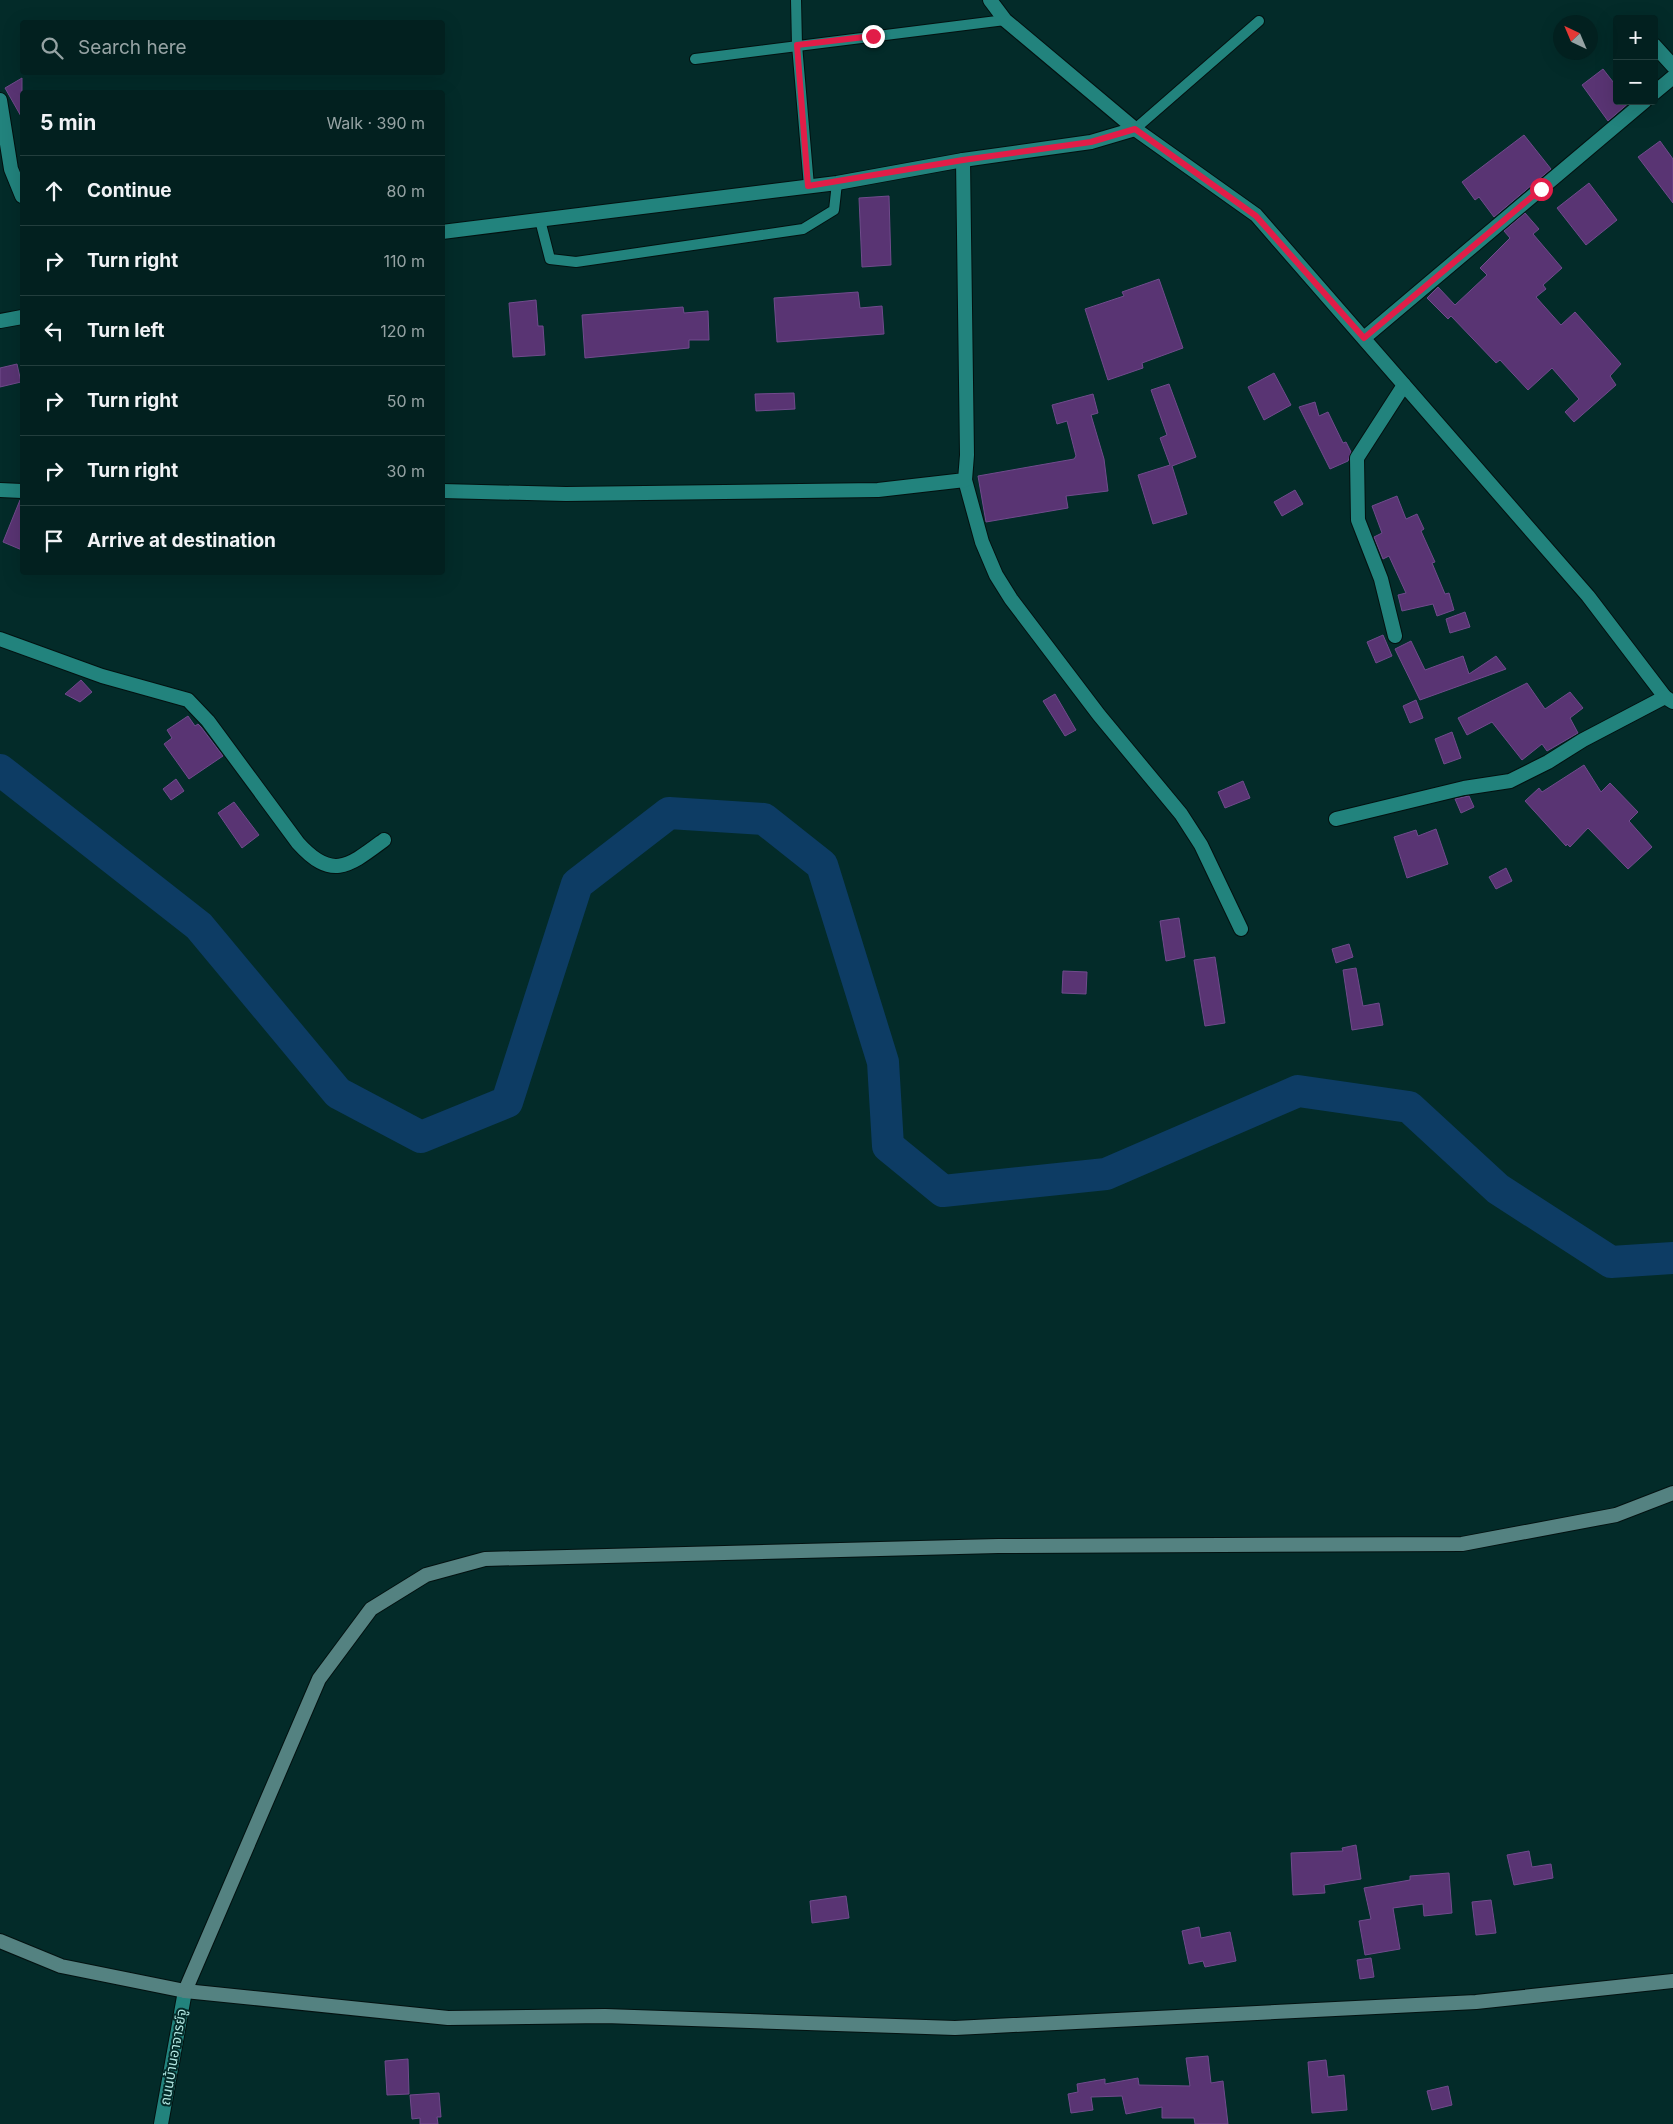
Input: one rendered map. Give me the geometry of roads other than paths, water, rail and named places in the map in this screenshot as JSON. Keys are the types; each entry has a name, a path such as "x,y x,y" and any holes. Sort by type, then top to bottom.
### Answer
{"main road":[{"path":"185,1991 319,1679 371,1609 426,1575 486,1559 998,1546 1462,1544 1616,1515 1673,1494"},
{"path":"0,1941 61,1966 185,1991 448,2018 605,2016 955,2028 1476,2002 1673,1981"}],"street":[{"path":"990,0 1005,20 1135,129 1256,216 1588,596 1669,700 1583,740 1548,762 1510,781 1464,788 1336,819"},
{"path":"1658,49 1673,66"},
{"path":"1658,90 1673,77"},
{"path":"0,100 11,169 20,191"},
{"path":"1364,338 1640,105"},
{"path":"445,232 837,183 963,160 1091,142 1135,129"},
{"path":"963,160 967,455 965,480 982,542 996,575 1099,715 1181,814 1201,845 1241,929"},
{"path":"0,321 20,317"},
{"path":"1395,636 1382,580 1358,520 1357,458 1404,385"},
{"path":"445,491 566,494 878,490 965,480"},
{"path":"0,490 20,491"},
{"path":"0,639 102,676 188,700 208,721 298,843 311,857 325,865 339,867 362,857 384,840"},
{"name":"ถนนบ้านอาจารย์จู","path":"161,2124 185,1991"}],"lane":[{"path":"796,0 797,45 808,186"},
{"path":"695,59 1005,20"},
{"path":"1135,129 1259,21"},
{"path":"540,220 550,258 576,262 803,229 834,210 837,183"}],"waterway":[{"path":"0,770 199,926 338,1093 421,1137 507,1102 577,884 669,813 764,819 822,865 883,1062 888,1146 943,1191 1106,1174 1298,1091 1409,1107 1498,1189 1611,1262 1673,1258"}]}
